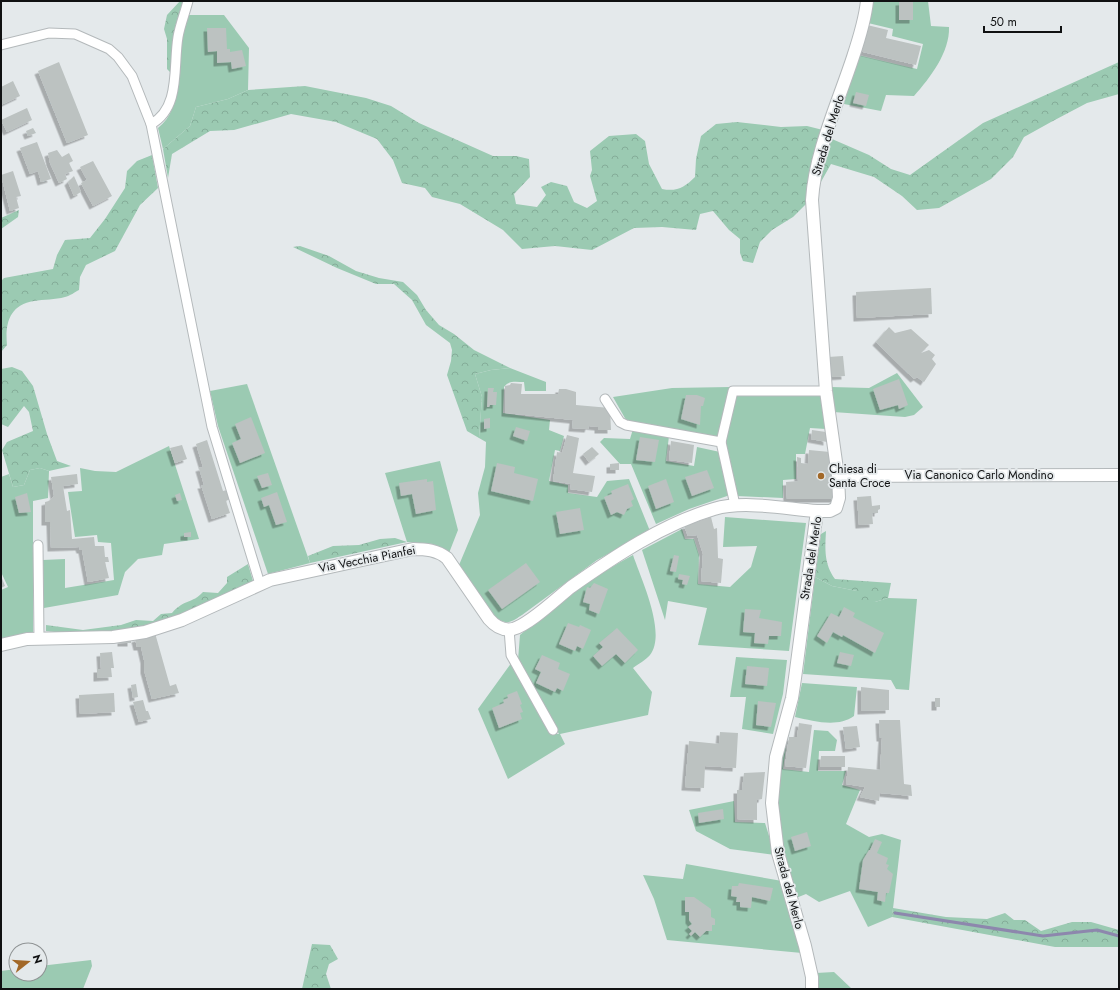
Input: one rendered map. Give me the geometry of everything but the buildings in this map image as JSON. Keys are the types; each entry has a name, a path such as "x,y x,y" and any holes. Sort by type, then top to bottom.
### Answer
{"street":[{"path":"151,124 164,115 170,102 174,86 178,36 188,1"},
{"name":"Strada del Merlo","path":"812,989 812,977 807,952 778,853 772,803 776,757 792,698 817,511 830,511 836,508 838,498 838,476 826,392 813,221 813,184 824,144 864,18 867,1"},
{"path":"1,45 58,32 76,34 96,42 118,57 132,76 151,124 212,427 260,584"},
{"path":"735,506 721,442 733,391 826,392"},
{"path":"605,399 610,404 620,422 721,442"},
{"name":"Via Canonico Carlo Mondino","path":"838,476 1119,475"},
{"path":"553,730 511,655 509,629 524,624 594,571 656,535 693,516 716,509 735,506 817,511"},
{"path":"38,545 39,638"},
{"name":"Via Vecchia Pianfei","path":"1,645 39,638 101,638 127,636 145,632 199,613 260,584 281,577 400,551 429,549 442,554 451,562 489,619 498,627 509,629"}],"green space":[{"path":"180,1 183,1 175,27 172,74 167,69 167,39 164,29 167,15"},
{"path":"871,1 928,1 931,26 949,27 943,55 920,89 914,96 886,95 881,111 844,104 858,55 917,69 923,44 892,36 893,29 868,23"},
{"path":"189,15 224,15 249,48 248,90 228,99 196,107 190,126 163,149 158,128 166,120 172,110 177,88 179,53 184,28"},
{"path":"1119,62 1119,94 1087,103 1024,137 1013,157 991,179 939,208 917,210 902,196 874,177 831,164 817,189 832,139 869,155 891,169 910,175 983,123"},
{"path":"305,86 366,98 391,106 419,123 493,156 516,156 529,159 530,177 514,194 516,204 537,207 546,195 541,187 551,182 567,186 574,202 587,208 597,201 590,176 592,170 590,151 609,136 636,134 645,141 649,164 662,189 672,190 688,184 695,177 696,159 701,136 716,124 737,122 781,127 807,126 823,130 807,203 793,217 772,230 760,242 753,263 743,261 740,253 740,239 729,230 713,211 700,214 696,230 662,227 634,228 592,250 555,246 522,249 503,230 460,204 432,197 425,188 402,183 393,160 377,139 336,122 291,114 234,130 210,131 172,154 168,178 163,149 190,126 196,107 228,99 248,90"},
{"path":"152,155 158,188 140,205 115,251 86,265 80,277 79,290 61,298 26,303 14,311 8,323 7,345 1,352 1,281 4,278 53,269 57,255 65,240 90,238 105,219 125,188 127,171 137,161"},
{"path":"19,210 18,217 1,229 1,218"},
{"path":"300,246 329,256 356,271 379,278 403,282 417,295 426,310 439,325 454,334 474,350 510,368 491,370 475,374 482,397 479,438 467,431 447,375 451,361 452,350 450,343 426,325 412,300 394,284 376,284 337,268 293,247"},
{"path":"12,367 22,371 33,386 47,434 57,461 71,466 49,471 40,468 30,470 24,485 13,487 2,450 7,442 33,431 29,412 24,406 8,427 1,424 1,369"},
{"path":"510,368 546,382 546,391 525,391 524,382 508,383 504,387 503,413 550,420 549,430 564,436 560,451 555,450 549,481 568,485 568,493 597,497 607,481 629,479 650,531 597,560 522,615 510,622 505,622 499,620 486,607 459,565 480,515 478,493 485,467 486,442 479,438 482,397 475,374 491,370"},
{"path":"897,373 923,407 914,415 905,417 833,412 831,387 869,388"},
{"path":"247,384 310,563 268,574 218,426 210,391"},
{"path":"730,387 719,438 626,420 613,397 672,388"},
{"path":"735,394 820,394 826,429 810,428 805,454 796,454 796,479 783,480 783,498 737,496 725,442"},
{"path":"633,429 669,436 666,461 694,466 697,447 720,452 730,495 689,509 656,524 631,464 620,464 600,442 604,438 630,439"},
{"path":"169,446 199,539 164,544 162,555 138,559 125,572 118,595 44,608 43,560 65,559 65,588 114,580 111,543 98,542 97,535 75,537 68,492 82,491 80,468 95,471 116,472"},
{"path":"440,461 458,530 449,553 433,544 407,542 385,473"},
{"path":"40,468 49,471 48,498 33,501 33,632 1,639 1,590 8,587 1,572 1,477 9,474 13,487 24,485 30,470"},
{"path":"725,517 806,523 789,651 698,645 707,608 668,601 665,620 642,550 682,529 685,539 694,539 699,555 698,584 730,587 751,567 757,546 723,547"},
{"path":"826,531 827,562 835,579 891,583 888,598 875,602 858,601 857,591 832,586 815,577 821,534"},
{"path":"395,538 407,542 310,563 308,556 333,546 359,545 380,539"},
{"path":"633,555 651,606 656,633 654,645 650,655 633,668 652,692 648,715 560,734 565,744 508,779 478,709 512,662 552,734 559,734 518,660 520,635 574,592"},
{"path":"248,564 253,581 203,606 154,623 129,629 103,632 76,633 46,631 46,625 83,630 121,625 136,620 153,621 161,614 172,613 180,606 199,596 203,592 218,593 227,583 227,577"},
{"path":"815,577 832,586 857,591 875,602 888,598 917,599 909,690 896,689 891,680 803,674"},
{"path":"736,657 787,660 783,694 773,734 742,729 746,697 730,697"},
{"path":"802,683 857,687 854,716 847,720 833,723 818,722 795,717"},
{"path":"814,730 828,731 837,740 835,751 819,751 818,771 846,771 842,785 860,790 846,824 869,837 882,834 901,840 892,917 868,927 850,891 819,902 806,894 796,898 780,843 776,802 783,746 786,748 783,769 809,772"},
{"path":"734,801 735,822 765,823 775,855 730,849 696,831 689,810"},
{"path":"686,864 782,881 802,953 667,940 654,899 643,875 683,879"},
{"path":"893,908 946,917 987,919 1005,913 1014,920 1025,920 1041,931 1072,922 1091,922 1119,930 1119,947 1055,947 892,917"},
{"path":"312,944 330,945 338,959 329,964 326,974 331,989 302,989"},
{"path":"91,960 92,966 83,989 1,989 1,971 8,970 8,982 48,982 48,965"},
{"path":"834,972 852,989 817,989 816,973"}],"waterway":[{"path":"895,913 1043,936 1097,930 1119,936"}],"place":[{"name":"Chiesa di Santa Croce","path":"821,476"}]}
